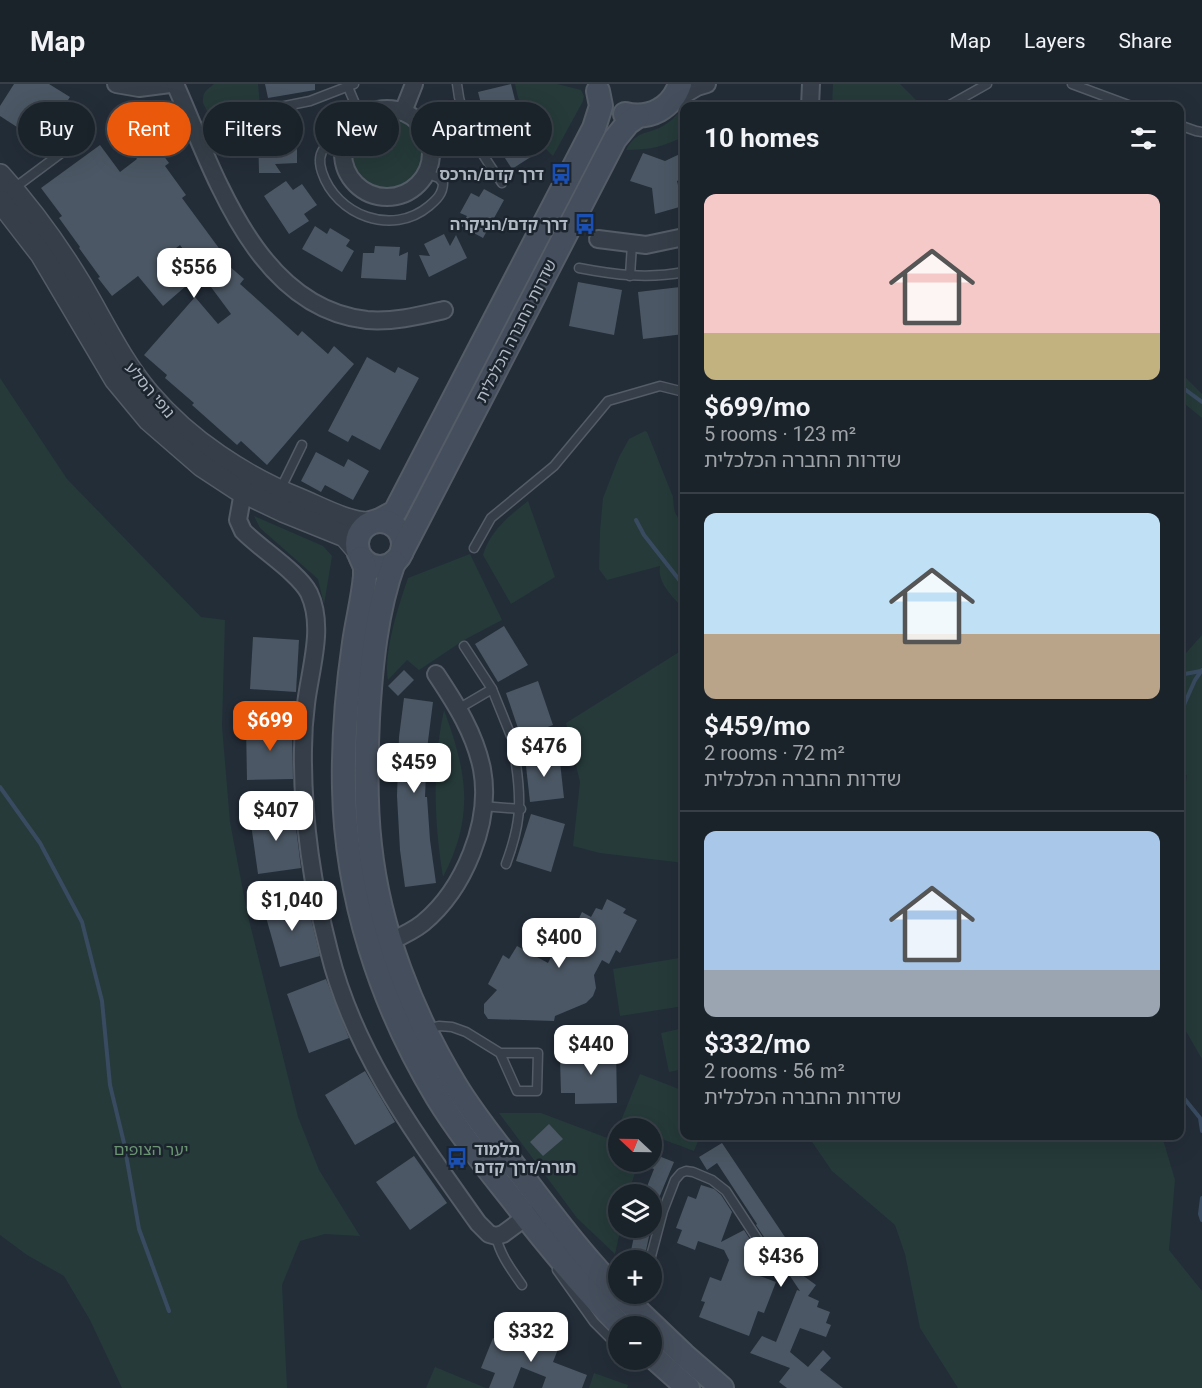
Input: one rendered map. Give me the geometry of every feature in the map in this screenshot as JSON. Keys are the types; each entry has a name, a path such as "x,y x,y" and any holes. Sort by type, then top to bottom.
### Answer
{"main road":[{"path":"598,88 608,104 621,113 646,116 673,100 680,84"},
{"name":"שדרות החברה הכלכלית","path":"375,521 395,512 594,128 601,106 598,88"},
{"name":"שדרות החברה הכלכלית","path":"608,1278 548,1210 472,1111 426,1029 407,987 380,900 370,847 366,762 375,645 386,591 398,557 615,139 628,123 638,116"},
{"path":"360,554 372,566 383,567 398,557 404,542 400,531 390,522 375,521 366,525 358,535 360,554 366,576 350,675 344,770 348,850 358,905 371,952 387,995 425,1075 455,1123 546,1242 611,1316"},
{"name":"שדרות החברה הכלכלית","path":"632,1304 675,1348 722,1388"},
{"path":"662,1368 688,1388"}],"street":[{"path":"116,84 139,88 170,84"},
{"path":"175,84 212,167 247,236 280,278 300,294 334,312 367,320 407,319 444,310"},
{"path":"403,112 414,84"},
{"path":"664,107 685,93 707,84"},
{"path":"810,102 811,84"},
{"path":"399,111 411,117"},
{"path":"344,156 349,175 360,187 373,195 391,196 406,192 421,181 426,173 430,156"},
{"name":"נופי הסלע","path":"4,188 55,244 120,354 148,393 175,420 213,452 245,474 280,491 357,522 375,521"},
{"name":"נופי הסלע","path":"4,188 22,227 41,254 105,363 134,404 156,427 202,466 243,492 345,536 360,554"},
{"path":"598,239 633,244 656,243 680,238"},
{"path":"243,492 238,520 243,531 308,591 314,610 315,634 305,706 303,749 308,848 329,954 363,1046 411,1128 478,1223 489,1234 496,1236 502,1234 526,1217 548,1210"},
{"path":"391,941 411,932 423,923 438,908 460,879 474,849 482,806 484,791 482,770 475,746 458,709 436,674"}],"lane":[{"path":"457,84 459,102"},
{"path":"955,102 987,84"},
{"path":"1072,84 1120,102"},
{"path":"303,102 351,85 356,102"},
{"path":"1184,127 1202,132"},
{"path":"4,188 55,156"},
{"path":"320,156 322,173 337,198 356,213 378,220 393,220 416,214 427,208 439,196 443,183 439,178 426,173"},
{"path":"484,156 502,183"},
{"path":"630,276 633,244"},
{"path":"579,268 630,276 662,276 680,273"},
{"path":"474,549 491,518 554,466 608,401 660,386 680,391"},
{"path":"280,491 302,445"},
{"path":"464,646 492,689 511,736"},
{"path":"458,709 492,689"},
{"path":"506,864 521,809 516,764"},
{"path":"482,806 521,809"},
{"path":"426,1029 439,1026 452,1027 466,1032 500,1053 538,1053 537,1091 518,1091 500,1053"},
{"path":"653,1250 675,1180 686,1171 712,1180 726,1191 776,1266"},
{"path":"496,1236 506,1262 522,1285"},
{"path":"546,1242 562,1279 594,1322 608,1336"}],"green space":[{"path":"214,84 258,84 260,102 203,102 205,92"},
{"path":"515,84 557,84 581,90 584,96 553,156 552,102 520,102"},
{"path":"833,84 900,84 918,102 832,102"},
{"path":"680,111 680,138 656,147 626,150 639,135 660,128"},
{"path":"399,117 411,124 411,156 425,156 419,174 408,185 394,190 380,190 366,185 355,174 349,156 399,156"},
{"path":"1184,376 1202,394 1202,418 1184,403"},
{"name":"יער הצופים","path":"0,378 67,479 201,617 225,620 222,726 230,822 247,912 298,1117 319,1170 360,1236 325,1234 300,1241 282,1285 287,1388 122,1388 90,1320 64,1276 27,1255 0,1235"},
{"path":"647,432 673,497 675,513 680,520 680,605 663,584 660,566 607,580 599,569 603,498 619,457 629,439"},
{"path":"528,501 555,577 511,604 483,555 490,538"},
{"path":"254,516 323,546 332,556 324,605 318,579 260,528"},
{"path":"470,554 502,620 464,640 419,670 407,660 388,680 390,643 408,578"},
{"path":"1202,635 1202,1059 1184,1028 1184,796 1187,775 1184,777 1184,655"},
{"path":"680,652 680,863 600,853 573,846 580,782 566,723"},
{"path":"444,710 458,754 464,794 460,834 443,877 436,814 436,773"},
{"path":"679,958 680,1007 620,1016 613,969"},
{"path":"680,1029 680,1070 669,1072 661,1033"},
{"path":"640,1074 680,1089 680,1140 698,1140 694,1151 662,1139 662,1118 622,1118"},
{"path":"499,1113 541,1113 608,1138 608,1172 635,1172 631,1184 608,1184 608,1238 619,1238 616,1250 611,1250 577,1218"},
{"path":"811,1140 1163,1140 1175,1180 1169,1250 1202,1291 1202,1388 958,1388 920,1328 905,1254 895,1225 832,1171"},
{"path":"435,1367 486,1388 426,1388"},
{"path":"594,1373 628,1385 627,1388 589,1388"}],"building":[{"path":"14,84 49,84 70,97 67,102 18,102 18,128 0,116 0,106"},
{"path":"265,84 315,84 315,90 268,98"},
{"path":"511,84 516,102 481,102 478,92"},
{"path":"100,145 120,172 137,159 135,156 164,156 169,163 165,166 186,195 182,198 224,255 220,258 244,279 240,284 298,336 302,331 328,354 334,346 354,364 267,465 241,441 237,445 192,405 194,403 165,378 167,375 144,355 195,297 218,324 231,314 208,283 216,273 210,267 201,274 180,245 163,258 186,286 163,306 138,276 112,296 59,218 62,216 41,188 85,156 95,156 95,149"},
{"path":"643,153 665,161 680,154 680,180 677,181 680,207 655,214 652,188 630,181"},
{"path":"259,156 297,156 297,163 275,164 281,173 259,173"},
{"path":"504,156 532,156 512,169"},
{"path":"286,181 293,190 302,184 317,205 304,214 309,221 289,234 264,196"},
{"path":"484,189 504,200 483,238 461,226 467,216 460,213 471,193 479,197"},
{"path":"315,226 327,234 330,228 350,240 346,246 354,251 342,272 302,249"},
{"path":"444,234 450,246 456,235 467,258 429,277 419,255 430,256 424,244"},
{"path":"375,246 400,247 399,256 408,252 406,280 361,278 363,253 374,253"},
{"path":"578,282 622,290 614,335 569,326"},
{"path":"680,287 680,334 643,339 638,292"},
{"path":"367,357 395,373 398,367 419,378 380,450 352,435 348,442 328,431"},
{"path":"316,452 344,467 348,459 369,471 353,500 325,485 321,492 301,481"},
{"path":"504,626 528,665 498,682 475,644"},
{"path":"253,637 299,640 296,692 250,689"},
{"path":"404,670 414,680 398,696 388,686"},
{"path":"538,681 553,725 521,737 506,693"},
{"path":"404,698 433,702 427,749 425,797 427,797 436,883 405,887 397,796 399,737"},
{"path":"292,723 293,779 247,780 246,724"},
{"path":"559,753 564,798 530,802 525,757"},
{"path":"294,811 301,868 258,874 250,817"},
{"path":"531,814 565,824 551,872 516,861"},
{"path":"306,898 320,956 280,967 264,910"},
{"path":"607,899 626,909 623,913 637,920 620,953 616,950 609,964 602,960 594,975 596,988 593,996 586,1003 555,1016 554,1021 488,1019 484,1013 484,1004 497,990 488,984 503,955 509,959 517,946 548,963 565,929 572,933 582,912 591,917 596,908 602,910"},
{"path":"326,979 349,1038 309,1053 287,994"},
{"path":"616,1048 617,1103 575,1104 575,1093 561,1093 560,1059 577,1058 577,1049"},
{"path":"365,1071 395,1122 355,1145 325,1095"},
{"path":"549,1124 563,1139 543,1156 530,1142"},
{"path":"722,1143 803,1264 794,1269 816,1285 808,1296 819,1301 817,1307 830,1312 826,1323 831,1325 826,1337 800,1328 790,1352 808,1367 823,1350 831,1358 820,1370 843,1388 787,1388 779,1382 790,1368 750,1353 762,1336 776,1342 797,1290 800,1291 717,1163 707,1170 699,1157"},
{"path":"414,1156 447,1203 410,1230 376,1182"},
{"path":"662,1157 674,1162 662,1191 662,1184 648,1184 653,1172 662,1172"},
{"path":"701,1185 714,1189 721,1195 732,1212 721,1242 744,1230 766,1264 749,1272 776,1282 764,1313 758,1311 749,1336 699,1317 705,1302 701,1301 710,1277 721,1281 729,1260 724,1250 698,1241 695,1250 677,1243 682,1230 676,1228 688,1196 696,1199"},
{"path":"634,1238 649,1238 646,1250 631,1250"},
{"path":"536,1329 562,1339 553,1362 587,1375 582,1388 542,1388 546,1377 521,1367 513,1388 489,1388 495,1373 481,1368 493,1338 527,1352"}],"waterway":[{"path":"1184,389 1202,402"},
{"path":"636,520 644,535 680,581"},
{"path":"1184,705 1202,670"},
{"path":"1184,674 1201,671"},
{"path":"0,787 40,843 82,922 102,1001 110,1085 124,1143 139,1229 169,1311"},
{"path":"1184,1098 1200,1118 1202,1131"},
{"path":"1202,1198 1200,1214 1202,1220"}],"place":[{"name":"דרך קדם/הרכס","path":"561,174"},
{"name":"דרך קדם/הניקרה","path":"585,224"},
{"name":"תלמוד תורה/דרך קדם","path":"457,1158"}]}
